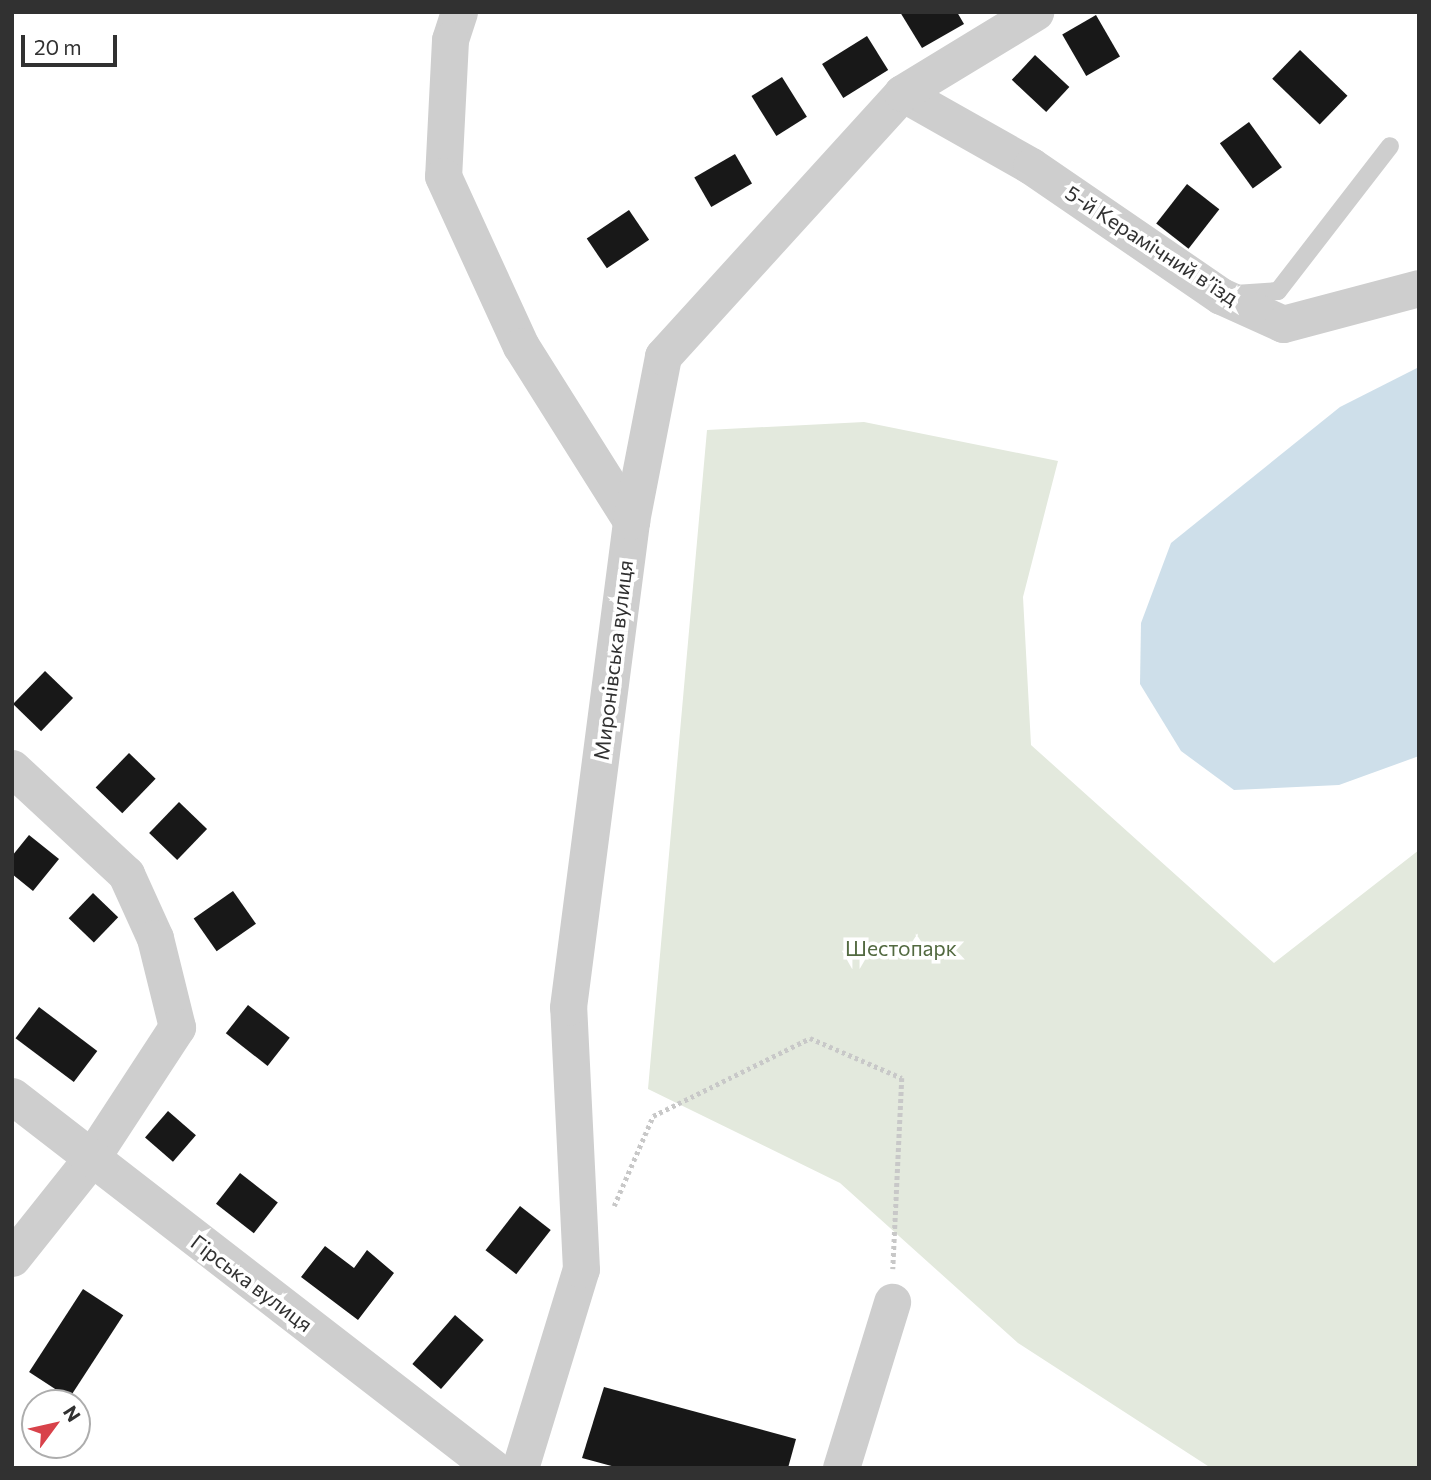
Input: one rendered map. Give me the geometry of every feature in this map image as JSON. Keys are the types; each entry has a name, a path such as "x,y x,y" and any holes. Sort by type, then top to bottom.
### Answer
{"street":[{"path":"460,12 450,40 443,176 522,346 631,521"},
{"name":"Миронівська вулиця","path":"520,1468 581,1269 568,1007 631,521 663,356 902,93 1035,12"},
{"name":"5-й Керамічний в’їзд","path":"902,93 1031,166 1222,296 1283,324 1419,288"},
{"path":"12,768 127,874 155,938 177,1027 90,1160 12,1258"},
{"name":"Гірська вулиця","path":"12,1096 90,1160 493,1468"},
{"path":"841,1468 892,1302"}],"lane":[{"path":"1222,296 1278,291 1390,146"}],"path":[{"path":"611,1213 653,1116 810,1038 902,1078 892,1302"}],"green space":[{"name":"Шестопарк","path":"864,422 1058,461 1023,597 1031,745 1274,963 1419,850 1419,1468 1211,1468 1018,1343 840,1183 648,1089 707,430"}],"water":[{"path":"1419,367 1419,756 1339,785 1234,790 1181,751 1140,684 1141,623 1171,543 1340,407"}],"building":[{"path":"900,12 957,12 964,24 922,48"},
{"path":"1096,15 1120,57 1086,76 1062,34"},
{"path":"867,36 888,70 843,98 822,64"},
{"path":"1300,50 1347,96 1320,125 1272,79"},
{"path":"1035,55 1069,87 1046,112 1012,80"},
{"path":"782,77 807,117 776,136 751,96"},
{"path":"1249,122 1282,167 1253,188 1220,143"},
{"path":"735,154 752,183 711,207 694,178"},
{"path":"1187,184 1219,209 1189,249 1156,223"},
{"path":"629,210 649,240 607,268 587,239"},
{"path":"45,671 73,698 41,731 13,704"},
{"path":"129,753 156,779 122,813 96,788"},
{"path":"179,802 207,829 177,860 149,833"},
{"path":"29,835 59,859 33,891 12,874 12,856"},
{"path":"233,891 256,924 217,951 194,919"},
{"path":"93,893 118,917 94,942 69,918"},
{"path":"248,1005 290,1038 268,1066 226,1033"},
{"path":"39,1007 97,1051 74,1082 16,1038"},
{"path":"168,1111 196,1135 173,1162 145,1137"},
{"path":"240,1173 278,1203 254,1233 216,1204"},
{"path":"520,1206 551,1230 516,1274 486,1250"},
{"path":"325,1246 354,1268 367,1250 394,1273 358,1320 301,1277"},
{"path":"83,1289 123,1315 75,1389 55,1389 29,1372"},
{"path":"455,1315 484,1340 441,1389 412,1364"},
{"path":"604,1387 796,1439 788,1468 619,1468 582,1458"}]}
